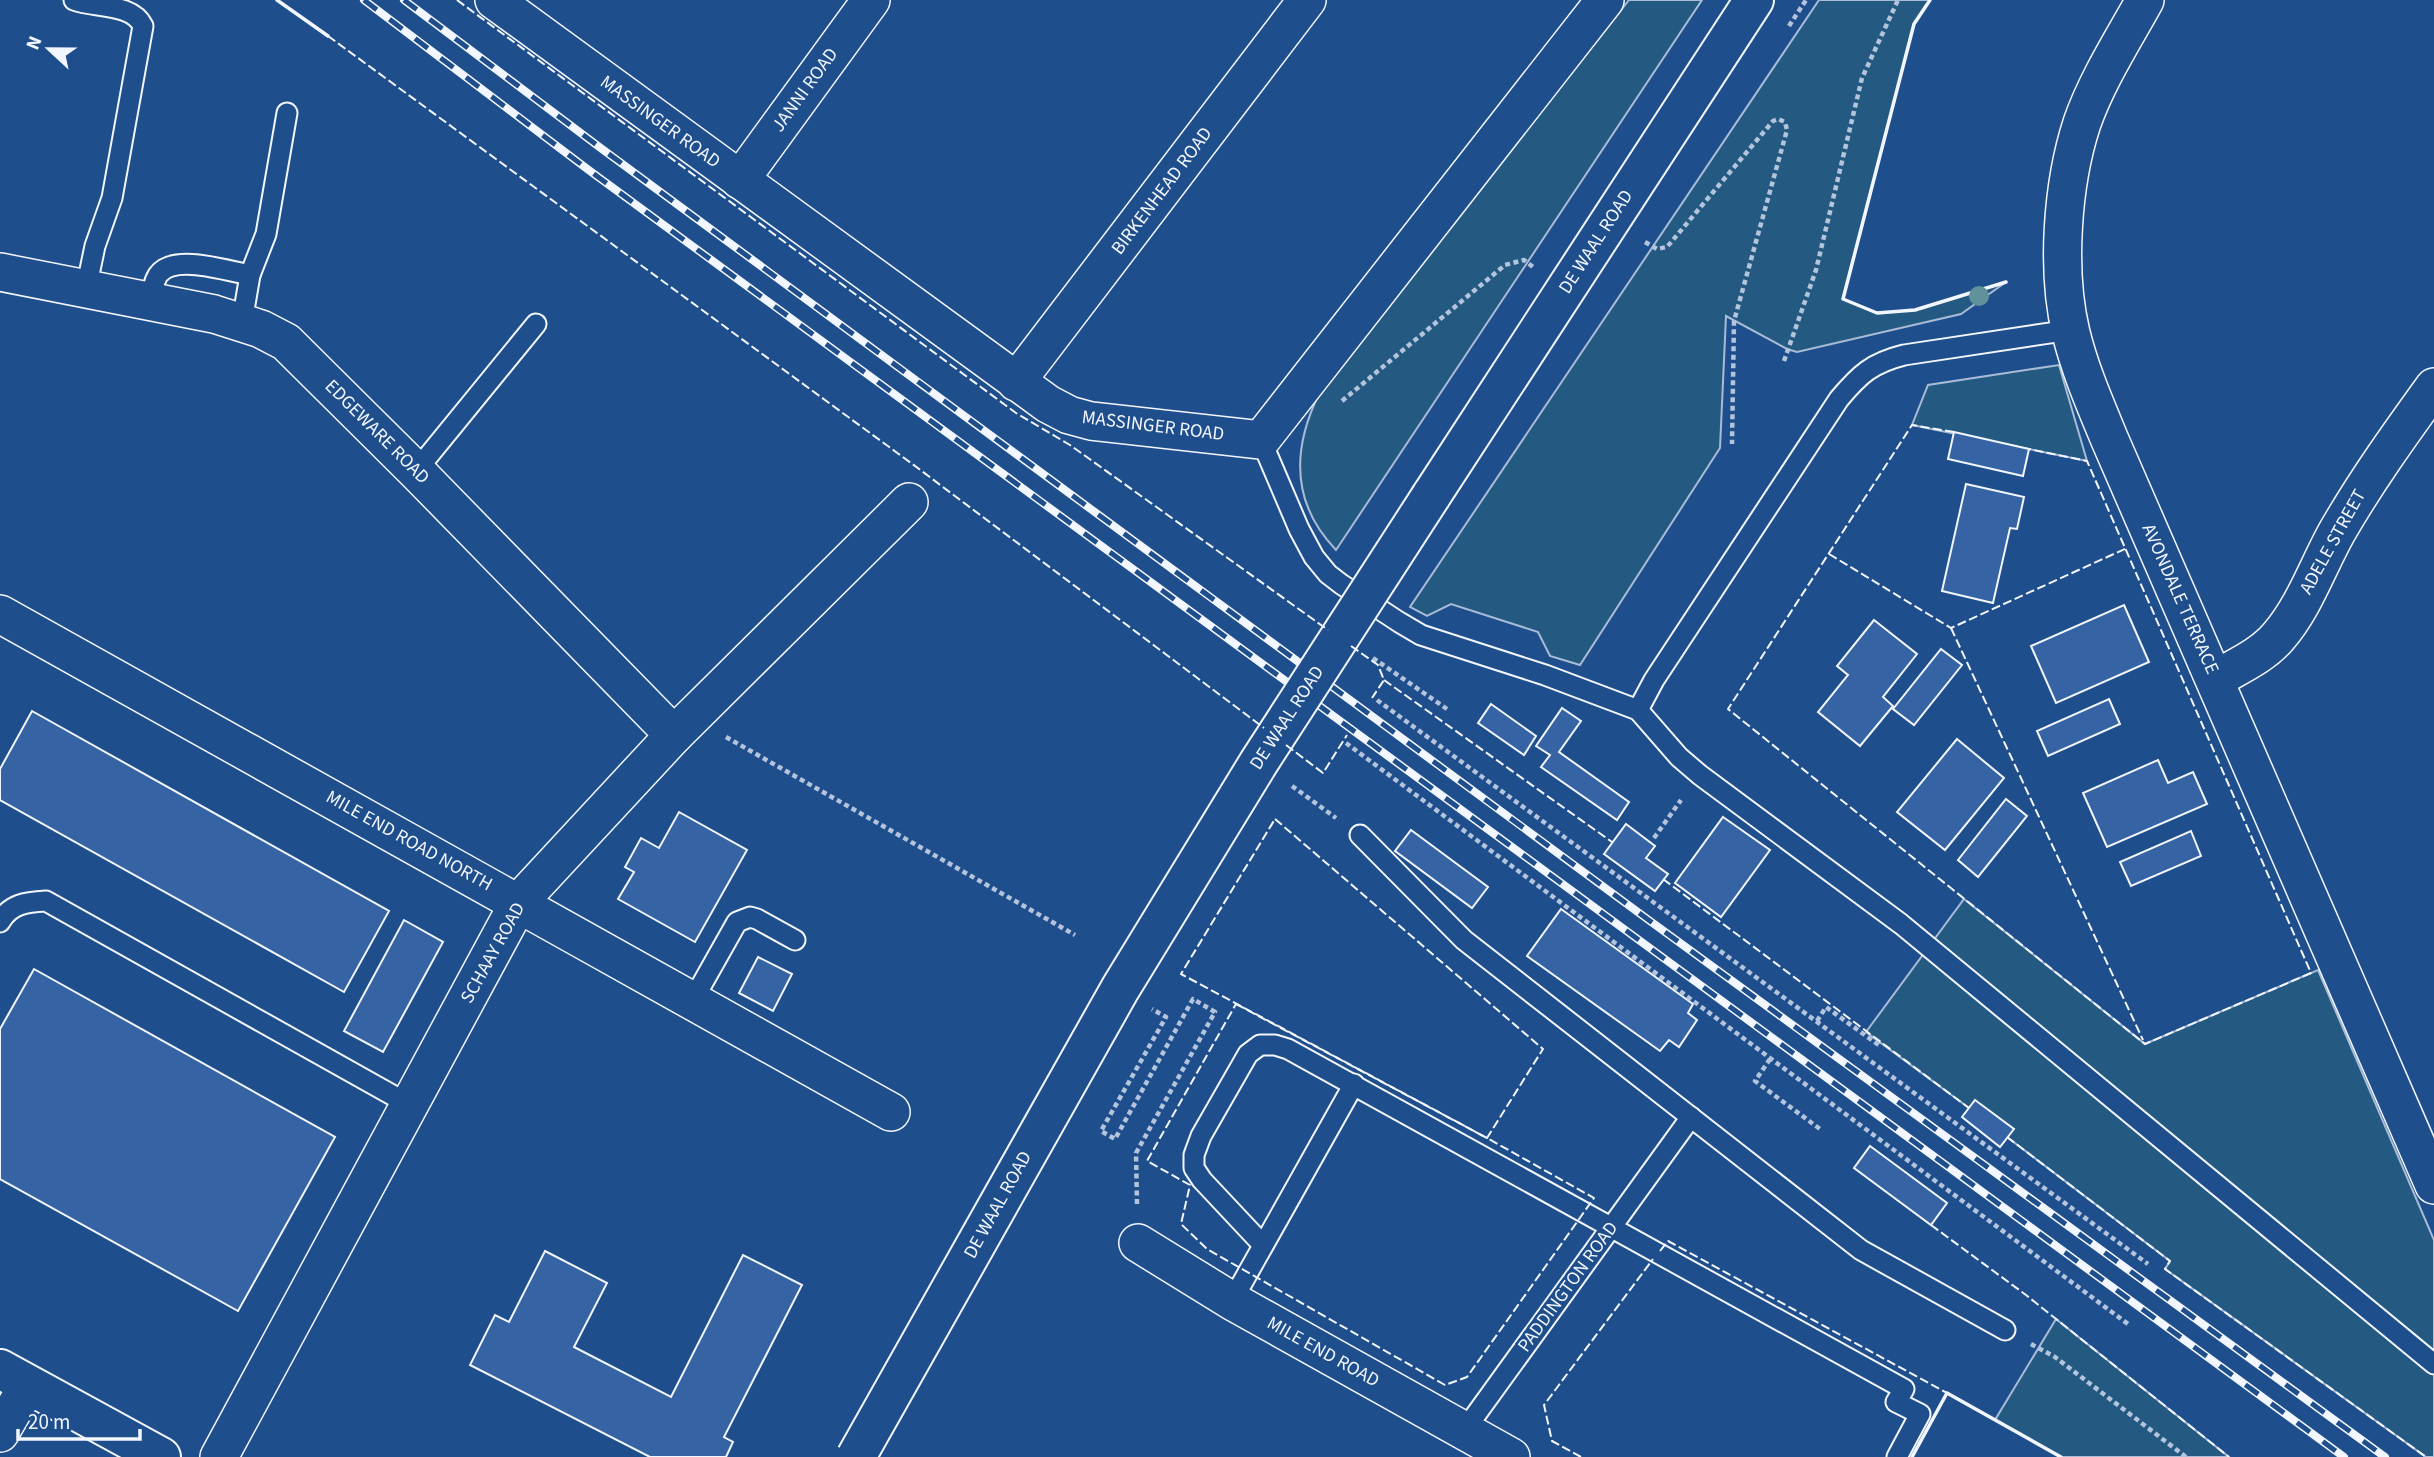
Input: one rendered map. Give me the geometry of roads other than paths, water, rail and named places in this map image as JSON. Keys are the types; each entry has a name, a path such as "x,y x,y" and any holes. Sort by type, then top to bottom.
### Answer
{"main road":[{"name":"DE WAAL ROAD","path":"856,1457 1120,989 1259,762 1754,0"},
{"path":"14,1377 161,1457"}],"street":[{"name":"MASSINGER ROAD","path":"494,0 1016,382 1059,410 1091,421 1261,440"},
{"name":"JANNI ROAD","path":"740,180 871,0"},
{"name":"BIRKENHEAD ROAD","path":"1016,382 1307,0"},
{"path":"1261,440 1605,0"},
{"name":"AVONDALE TERRACE","path":"2145,0 2094,94 2076,147 2062,238 2070,330 2079,363 2109,438 2434,1185"},
{"name":"EDGEWARE ROAD","path":"0,272 242,322 286,342 416,471 683,726"},
{"name":"ADELE STREET","path":"2216,679 2265,650 2278,638 2295,614 2336,532 2376,466 2434,387"},
{"name":"SCHAAY ROAD","path":"219,1457 519,902 683,726 909,502"},
{"name":"MILE END ROAD NORTH","path":"0,614 891,1112"},
{"name":"MILE END ROAD","path":"1138,1243 1455,1444 1511,1457"},
{"path":"0,1433 14,1377"}],"lane":[{"path":"75,0 128,12 140,19 143,26 112,198 95,246 86,289"},
{"path":"242,322 250,275 266,234 287,113"},
{"path":"151,302 158,275 168,267 178,264 250,275"},
{"path":"416,471 536,324"},
{"path":"1638,710 1654,680 1839,399 1859,376 1882,361 1905,355 2070,330"},
{"path":"1261,440 1299,530 1314,557 1328,574 1421,635 1545,675 1638,710 1679,757 1700,775 1901,924 2434,1364"},
{"path":"1360,835 1464,940 1861,1250 2005,1330"},
{"path":"0,922 5,914 23,902 46,901 410,1105"},
{"path":"693,1000 737,922 750,917 757,919 795,940"},
{"path":"1263,1245 1202,1180 1194,1168 1194,1155 1201,1136 1248,1054 1260,1045 1275,1045 1288,1049 1354,1084 1904,1389 1896,1402 1920,1414 1897,1457"},
{"path":"1232,1301 1354,1084"},
{"name":"PADDINGTON ROAD","path":"1455,1444 1690,1117"}],"railway":[{"path":"364,0 590,171 2344,1457"},
{"path":"404,0 602,149 1650,921 2385,1457"}]}
